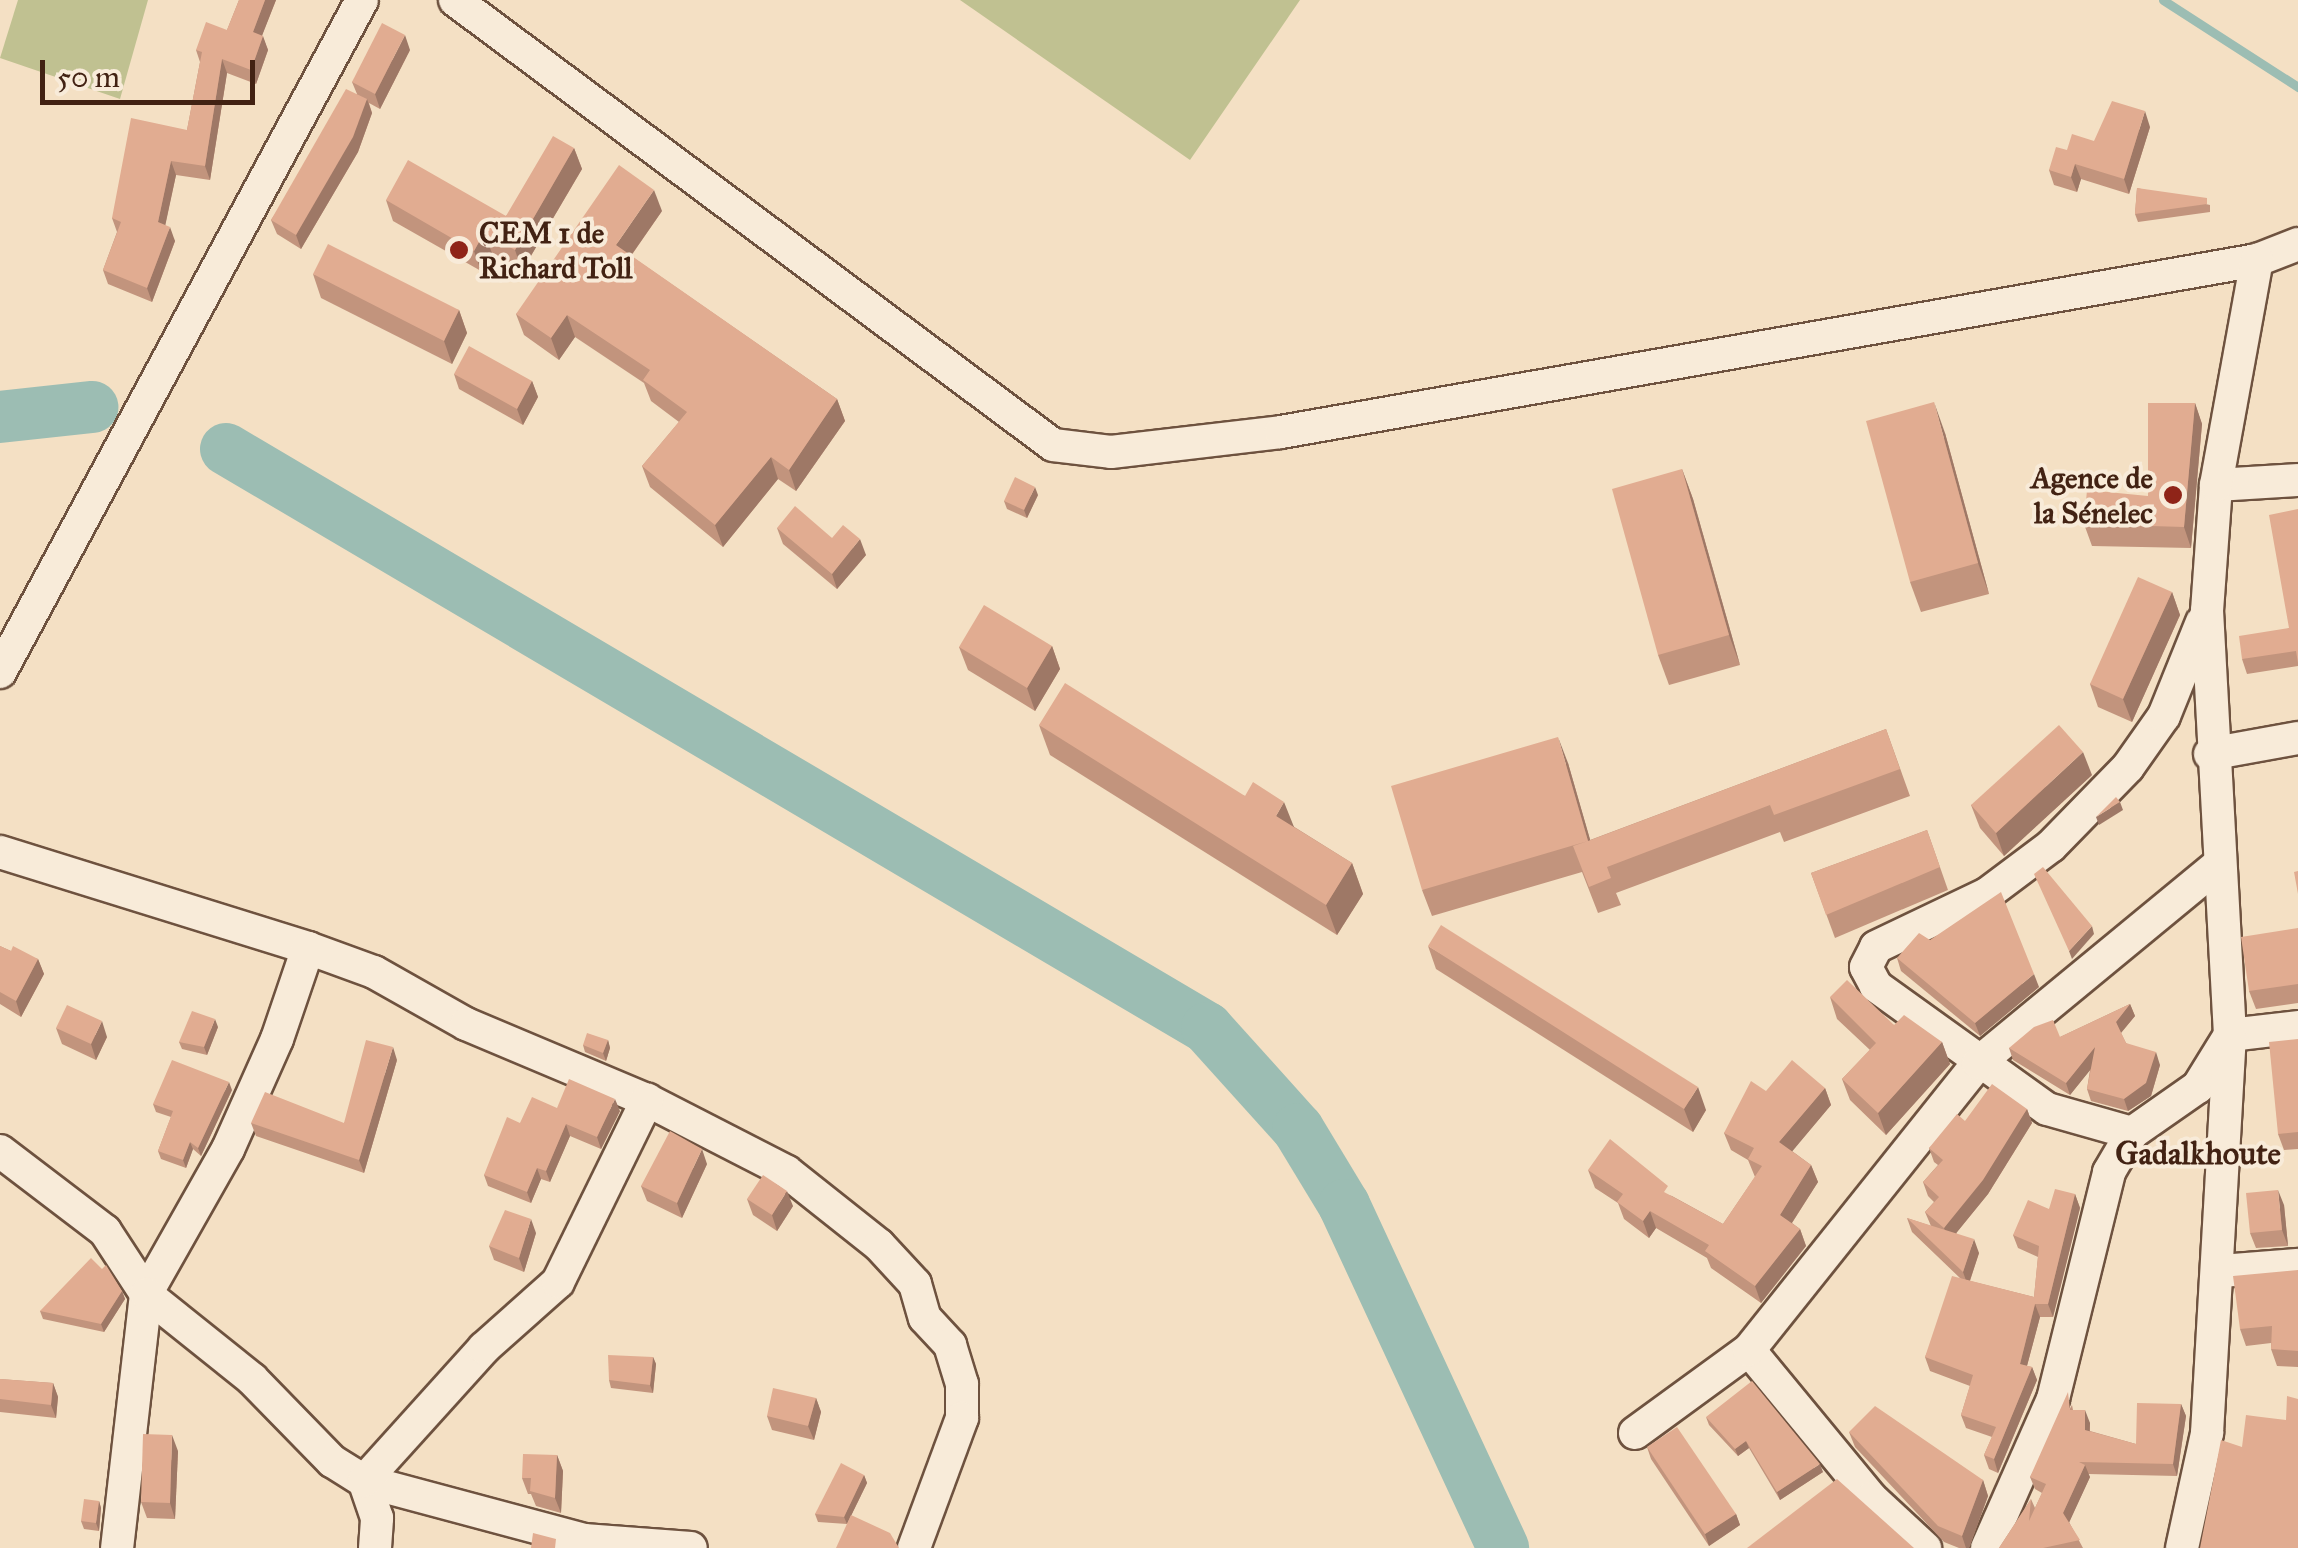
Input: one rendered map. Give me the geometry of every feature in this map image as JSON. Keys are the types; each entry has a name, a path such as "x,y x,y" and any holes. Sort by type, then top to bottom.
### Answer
{"street":[{"path":"0,672 362,0"},
{"path":"455,0 1053,446 1110,452 1281,432 2257,260 2298,244"},
{"path":"2182,1548 2206,1433 2220,1271 2230,1036 2216,867 2207,610 2216,486 2257,260"},
{"path":"2216,486 2298,480"},
{"path":"2132,1133 2046,1109 1876,986 1866,967 1876,947 1987,894 2051,846 2128,767 2164,716 2207,610"},
{"path":"2210,754 2298,738"},
{"path":"0,852 374,972 466,1024 647,1100 786,1172 879,1246 915,1284 925,1318 950,1345 962,1384 962,1418 914,1548"},
{"path":"1634,1433 1749,1350 1978,1063 2216,867"},
{"path":"117,1548 146,1294 228,1149 277,1039 308,948"},
{"path":"2230,1036 2298,1027"},
{"path":"1987,1548 2053,1399 2109,1172 2132,1133 2198,1087 2230,1036"},
{"path":"364,1481 484,1348 558,1282 647,1100"},
{"path":"0,1151 104,1231 146,1294 252,1379 332,1461 364,1481 584,1544 691,1548"},
{"path":"2220,1271 2298,1266"},
{"path":"1749,1350 1872,1498 1925,1548"},
{"path":"364,1481 377,1518 376,1548"}],"green space":[{"path":"18,0 148,0 120,99 0,58"},
{"path":"960,0 1300,0 1190,160"}],"building":[{"path":"239,0 265,0 253,32 263,36 251,70 222,59 205,166 171,161 158,222 170,227 147,288 103,270 121,222 112,218 131,118 187,130 202,52 196,50 206,22 227,30"},
{"path":"382,23 405,35 375,94 352,82"},
{"path":"346,89 367,99 353,137 296,235 271,220"},
{"path":"2112,101 2145,111 2124,179 2075,164 2071,177 2049,170 2056,147 2067,150 2072,134 2094,141"},
{"path":"553,136 574,148 515,250 484,233 474,251 386,200 408,160 506,216"},
{"path":"619,165 654,190 616,245 837,399 789,470 771,457 715,525 642,466 687,412 643,380 650,370 567,315 551,338 516,314"},
{"path":"2137,188 2207,198 2207,204 2135,214"},
{"path":"328,244 459,310 444,341 313,274"},
{"path":"469,346 532,381 517,409 454,374"},
{"path":"1934,402 1978,563 1910,582 1866,421"},
{"path":"2148,403 2195,403 2184,527 2084,524 2087,490 2148,496"},
{"path":"1682,469 1729,635 1658,655 1612,489"},
{"path":"1015,477 1035,487 1024,510 1004,501"},
{"path":"795,506 832,538 843,525 860,539 832,574 777,528"},
{"path":"2298,509 2298,663 2296,651 2242,659 2239,636 2289,628 2269,515"},
{"path":"2138,577 2172,592 2123,699 2090,684"},
{"path":"984,605 1052,646 1027,688 959,647"},
{"path":"1065,683 1245,796 1253,782 1284,802 1276,816 1352,863 1326,905 1039,725"},
{"path":"2059,725 2083,752 1996,833 1971,805"},
{"path":"1886,729 1900,769 1774,815 1770,805 1607,867 1611,878 1589,887 1573,846"},
{"path":"1558,737 1588,841 1422,890 1391,786"},
{"path":"2116,797 2120,802 2096,817"},
{"path":"1927,830 1940,867 1826,915 1811,873"},
{"path":"2043,867 2092,926 2069,951 2034,874"},
{"path":"2001,892 2034,974 1975,1023 1897,958 1919,933 1930,940"},
{"path":"1441,925 1698,1087 1684,1109 1428,946"},
{"path":"2298,928 2298,984 2249,991 2241,937"},
{"path":"0,946 11,951 13,946 38,959 16,1001 0,992"},
{"path":"1847,980 1894,1025 1904,1015 1942,1042 1878,1113 1842,1079 1876,1043 1830,997"},
{"path":"2130,1004 2116,1022 2126,1043 2156,1052 2146,1083 2124,1099 2087,1089 2095,1047 2066,1083 2009,1048 2034,1027 2053,1020 2060,1037"},
{"path":"67,1005 102,1021 91,1044 56,1028"},
{"path":"192,1011 215,1019 204,1047 179,1042"},
{"path":"587,1033 608,1040 603,1053 583,1045"},
{"path":"2298,1039 2298,1132 2278,1134 2269,1042"},
{"path":"366,1040 393,1047 359,1160 251,1123 265,1092 344,1123"},
{"path":"172,1060 229,1082 198,1148 190,1142 183,1160 158,1151 173,1111 153,1104"},
{"path":"1792,1060 1825,1088 1779,1142 1811,1165 1780,1215 1800,1229 1755,1286 1705,1251 1709,1245 1650,1211 1643,1221 1617,1202 1623,1194 1588,1170 1610,1139 1668,1186 1664,1192 1723,1224 1762,1166 1748,1159 1754,1148 1724,1133 1751,1081 1766,1091"},
{"path":"569,1079 615,1099 597,1137 566,1124 546,1171 537,1168 527,1192 484,1175 507,1117 520,1123 532,1097 557,1108"},
{"path":"1992,1084 2027,1109 1983,1180 1944,1228 1925,1212 1939,1197 1923,1182 1943,1160 1929,1148 1957,1114 1965,1121"},
{"path":"670,1131 702,1149 677,1203 641,1186"},
{"path":"763,1175 787,1191 772,1215 747,1199"},
{"path":"2055,1189 2075,1194 2048,1304 2035,1304 2020,1364 2032,1367 1994,1459 1984,1455 1996,1427 1961,1415 1973,1375 1925,1357 1952,1276 2034,1297 2039,1246 2013,1235 2028,1200 2049,1209"},
{"path":"2278,1190 2282,1230 2250,1233 2246,1193"},
{"path":"505,1210 531,1219 519,1258 489,1246"},
{"path":"1907,1218 1974,1239 1963,1272"},
{"path":"91,1258 102,1269 106,1265 122,1291 101,1324 40,1311"},
{"path":"2298,1270 2298,1351 2271,1349 2272,1326 2240,1329 2233,1276"},
{"path":"608,1355 653,1357 650,1385 609,1380"},
{"path":"0,1379 53,1383 51,1405 0,1399"},
{"path":"1752,1381 1820,1464 1777,1492 1746,1441 1735,1449 1706,1417"},
{"path":"773,1388 816,1398 808,1426 767,1416"},
{"path":"2068,1392 2070,1410 2085,1410 2085,1430 2136,1444 2137,1403 2181,1404 2173,1464 2079,1462 2085,1465 2063,1513 2080,1540 2043,1548 1999,1548 2031,1499 2029,1521 2046,1484 2030,1477"},
{"path":"2287,1396 2298,1399 2298,1548 2200,1548 2221,1440 2242,1447 2246,1415 2286,1420"},
{"path":"1875,1406 1983,1480 1962,1536 1938,1526 1849,1432"},
{"path":"1677,1427 1736,1514 1705,1534 1647,1447"},
{"path":"143,1434 172,1435 170,1503 141,1502"},
{"path":"523,1454 557,1455 555,1498 530,1491 531,1478 522,1478"},
{"path":"841,1463 864,1475 844,1517 815,1514"},
{"path":"1837,1479 1914,1548 1747,1548"},
{"path":"84,1499 99,1501 96,1523 81,1521"},
{"path":"851,1515 890,1533 899,1548 836,1548"},
{"path":"533,1533 556,1539 555,1548 531,1548"}],"waterway":[{"path":"2163,0 2298,87"},
{"path":"0,417 92,407"},
{"path":"226,449 1207,1028 1298,1129 1344,1205 1503,1548"}],"place":[{"name":"CEM 1 de Richard Toll","path":"459,250"},
{"name":"Agence de la Sénelec","path":"2173,495"}],"district":[{"name":"Gadalkhoute","path":"2198,1154"}]}
